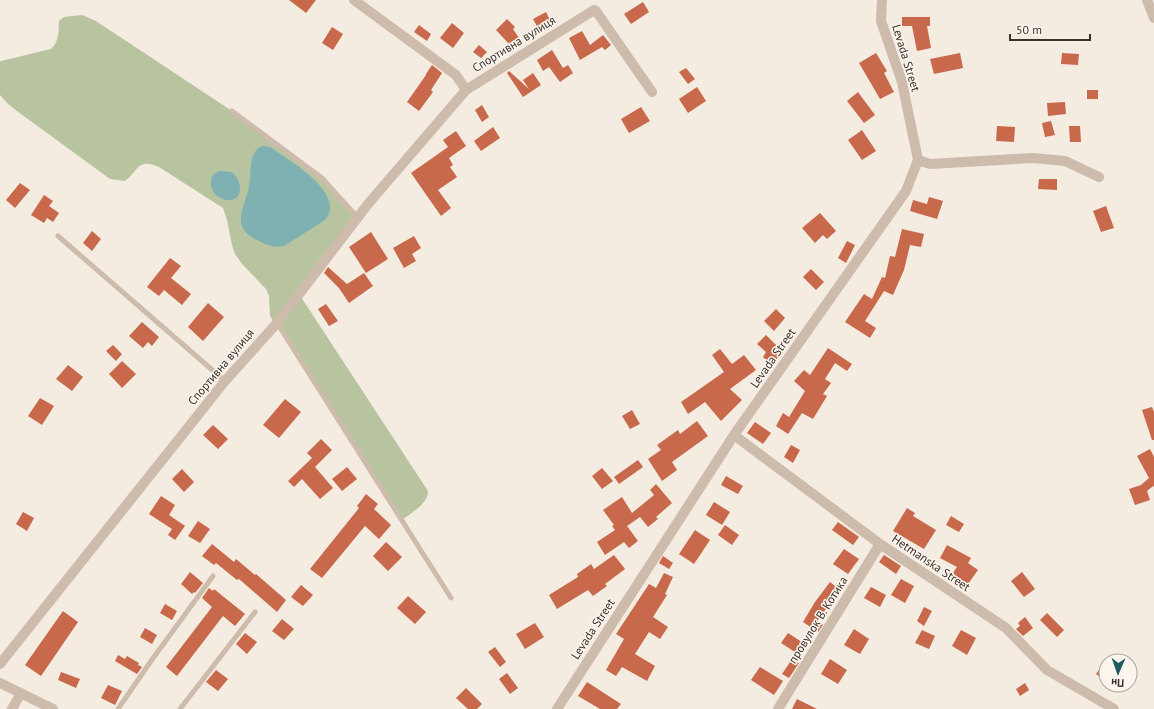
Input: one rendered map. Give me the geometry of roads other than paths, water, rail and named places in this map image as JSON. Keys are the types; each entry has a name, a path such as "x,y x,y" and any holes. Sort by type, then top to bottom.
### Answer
{"street":[{"path":"354,0 456,75 466,90"},
{"name":"Levada Street","path":"557,709 734,435 906,191 918,160 902,82 881,22 882,0"},
{"path":"1147,0 1154,18"},
{"name":"Спортивна вулиця","path":"0,664 225,381 277,323 368,204 466,90 594,10 652,92"},
{"path":"918,160 930,164 1033,158 1065,161 1099,178"},
{"name":"Hetmanska Street","path":"734,435 880,544 1006,628 1047,670 1114,709"},
{"name":"провулок В. Котика","path":"778,709 880,544"},
{"path":"0,683 54,709"},
{"path":"12,709 21,693"}],"lane":[{"path":"232,111 322,178 358,218"},
{"path":"58,236 225,381"},
{"path":"277,323 451,598"},
{"path":"118,709 213,576"},
{"path":"180,709 256,612"}],"water":[{"path":"262,146 270,147 301,169 322,189 328,199 330,210 325,220 284,246 270,246 257,240 249,235 241,223 242,210 250,182 252,158 257,149"},
{"path":"219,171 232,172 238,180 240,188 239,195 235,199 230,200 218,197 211,187 212,177"}]}
